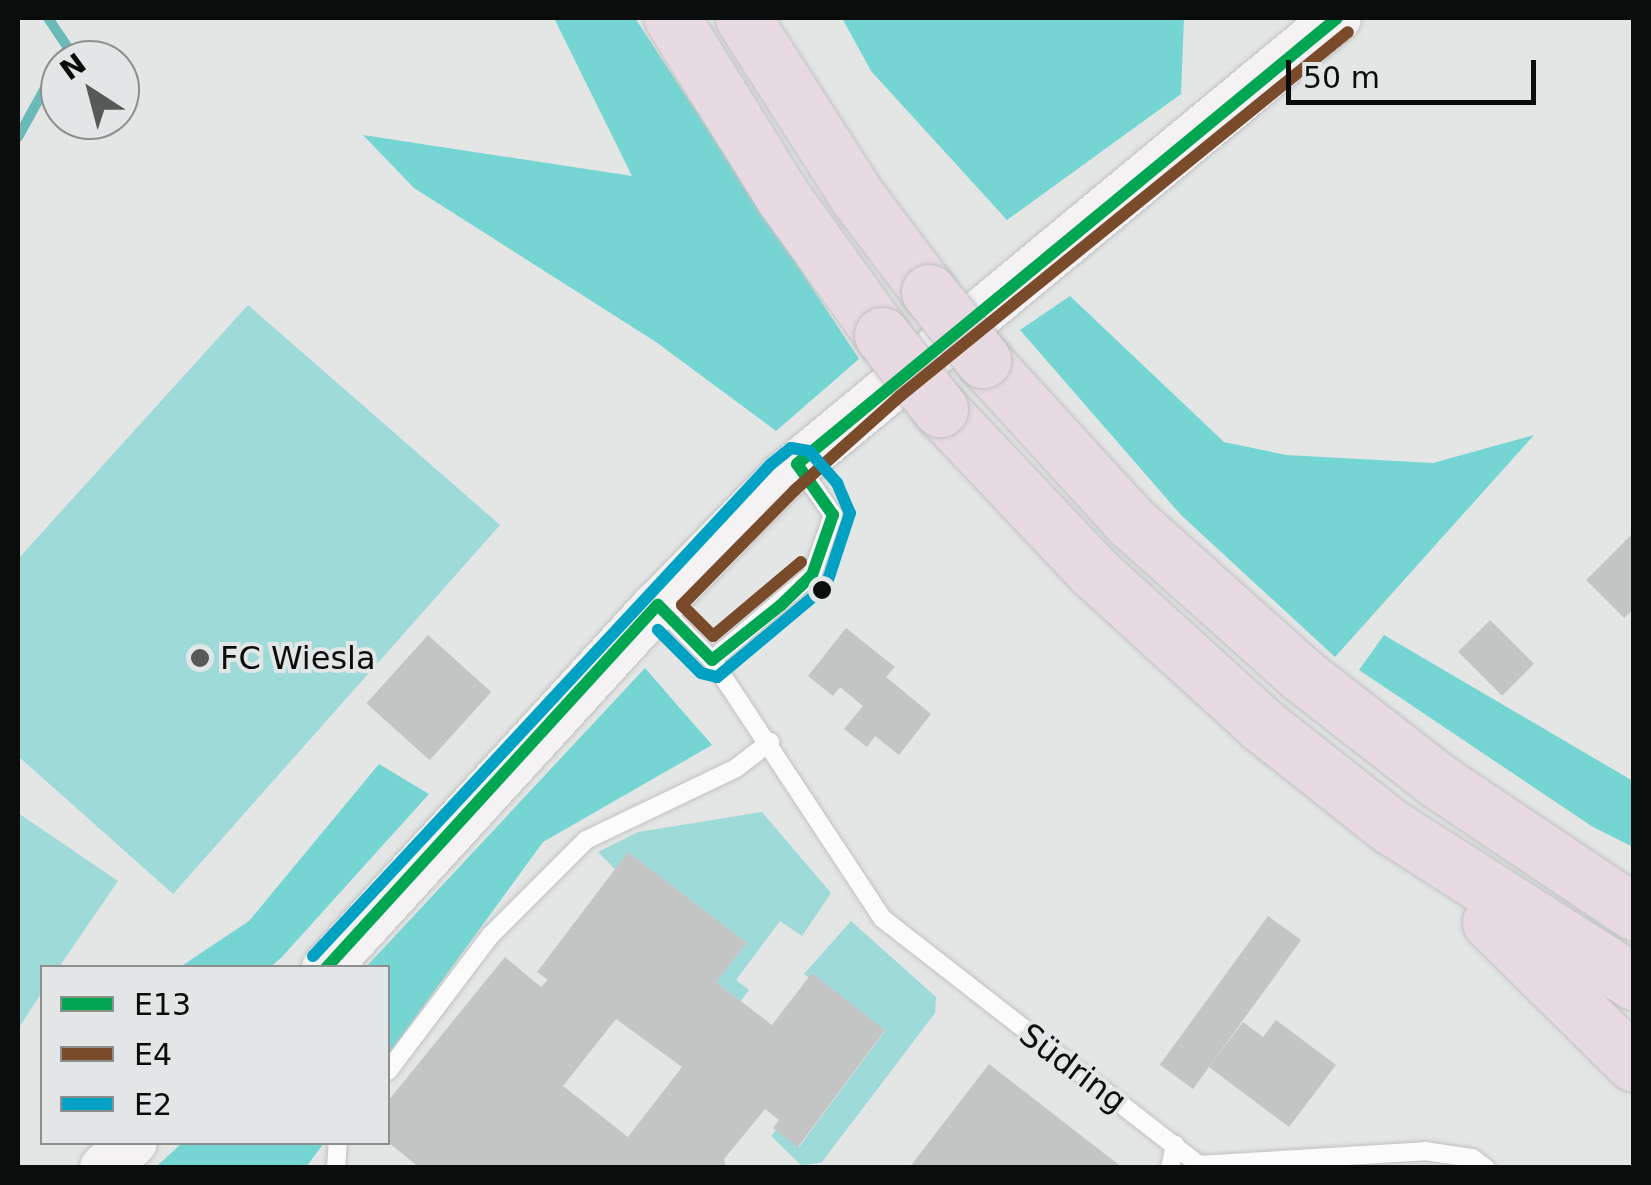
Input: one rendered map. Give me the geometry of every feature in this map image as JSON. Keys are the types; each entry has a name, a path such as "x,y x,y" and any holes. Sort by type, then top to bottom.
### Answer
{"highway":[{"path":"672,18 783,197 940,409 1093,572 1201,673 1390,826 1634,1064"},
{"path":"742,18 856,195 930,292 983,360 1131,522 1302,676 1438,781 1634,912"},
{"path":"1390,826 1634,982"}],"street":[{"path":"329,965 658,604 797,464 1337,18"},
{"path":"104,1168 131,1145"}],"lane":[{"path":"712,660 812,576 833,515 797,464"},
{"name":"Südring","path":"658,604 712,660 770,742 883,919 1199,1166 1425,1151 1472,1158 1486,1168"},
{"path":"390,1068 492,934 586,840 736,768 770,742"},
{"path":"1170,1168 1175,1144"}],"shaded area":[{"path":"554,18 635,18 859,359 776,431 656,342 414,188 363,135 632,176"},
{"path":"842,18 1184,18 1181,94 1007,220 871,71"},
{"path":"1070,296 1224,442 1286,455 1433,463 1534,435 1335,657 1181,515 1020,330"},
{"name":"FC Wiesla","path":"248,305 500,525 173,894 18,756 18,559"},
{"path":"1384,635 1633,781 1633,847 1593,827 1359,670"},
{"path":"645,668 712,745 543,842 390,1052 390,965 368,965"},
{"path":"379,764 429,794 272,965 183,965 249,921"},
{"path":"762,812 831,893 802,936 780,921 736,980 749,990 741,1001 716,982 747,943 629,853 615,869 598,852 638,832"},
{"path":"18,813 118,881 60,965 40,965 40,995 18,1029"},
{"path":"851,921 936,997 935,1013 822,1162 802,1166 771,1136 776,1130 799,1147 885,1031 804,974"},
{"path":"180,1145 322,1145 306,1167 156,1167"}],"building":[{"path":"1634,532 1634,609 1624,618 1586,580"},
{"path":"1490,620 1534,664 1502,696 1458,652"},
{"path":"846,628 895,667 886,677 931,714 899,755 875,736 867,747 844,729 863,706 840,687 833,696 808,676"},
{"path":"428,635 491,692 430,760 366,703"},
{"path":"628,852 747,943 716,982 772,1025 812,973 885,1030 798,1147 773,1128 779,1120 765,1109 724,1159 726,1168 420,1168 390,1144 390,1099 505,957 541,987 548,980 537,972","holes":["616,1019 682,1067 628,1137 563,1086"]},
{"path":"1268,916 1301,940 1193,1089 1160,1065"},
{"path":"1276,1020 1336,1065 1289,1127 1209,1067 1243,1022 1263,1037"},
{"path":"989,1064 1123,1168 909,1168"}],"waterway":[{"path":"48,18 63,40"},
{"path":"18,137 40,97"}],"transit line":[{"name":"E13","path":"329,965 658,605 712,660 781,605 812,575 833,515 797,464 1337,18"},
{"name":"E4","path":"801,562 713,636 682,605 795,490 900,396 1348,32"},
{"name":"E2","path":"313,956 770,465 791,448 809,451 837,483 850,513 826,586 717,677 701,673 658,630"}],"place":[{"name":"FC Wiesla","path":"200,658"}]}
